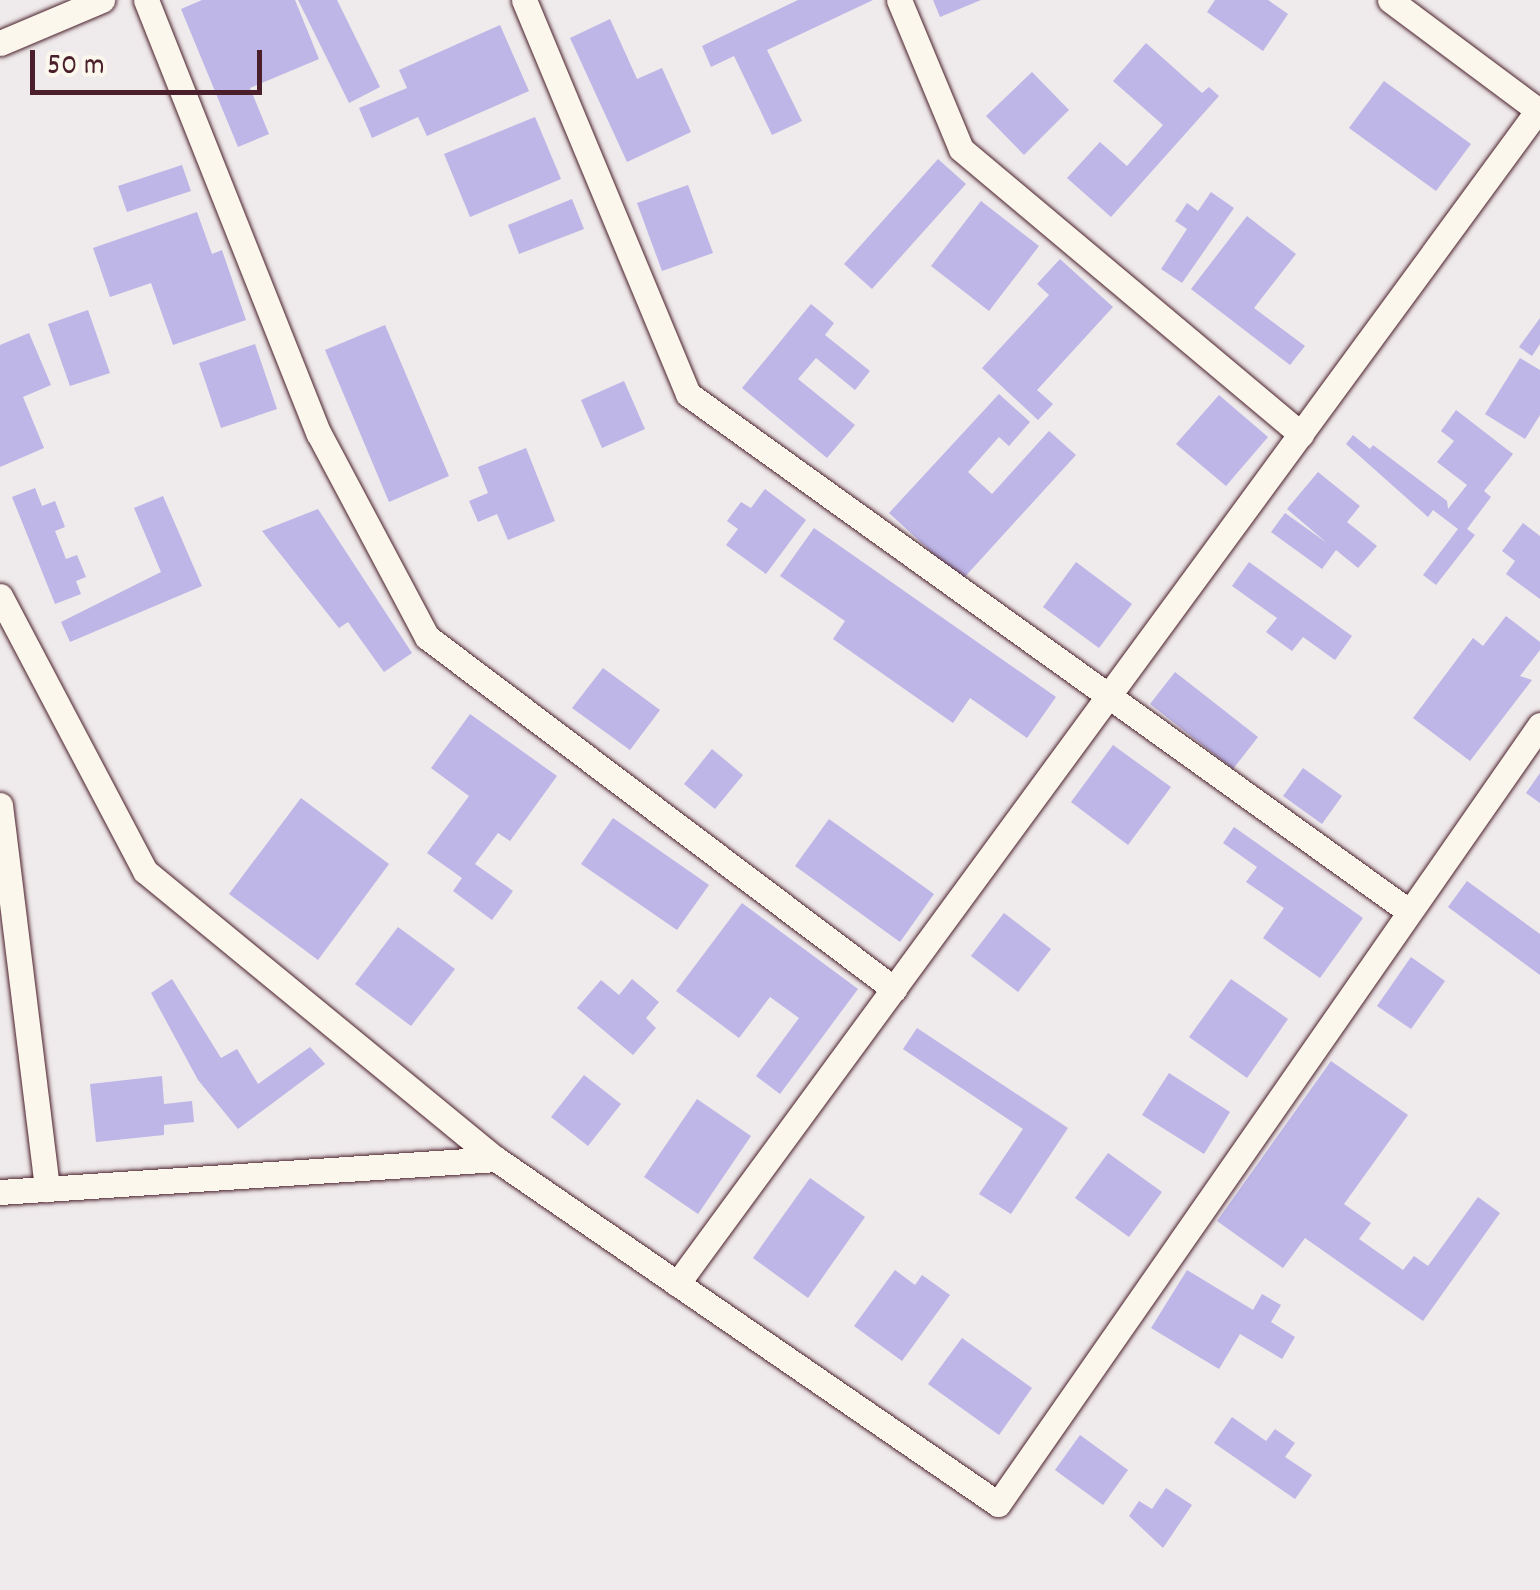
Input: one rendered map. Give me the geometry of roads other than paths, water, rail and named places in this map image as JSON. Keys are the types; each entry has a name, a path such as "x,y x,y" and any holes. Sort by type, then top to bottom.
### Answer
{"street":[{"path":"0,43 102,0"},
{"path":"146,0 319,434 427,637 894,988"},
{"path":"524,0 688,394 1407,910"},
{"path":"899,0 961,149 1301,434"},
{"path":"677,1284 1539,111 1390,0"},
{"path":"0,596 145,871 496,1159 998,1504 1407,910 1540,724"},
{"path":"0,805 47,1188"},
{"path":"0,1192 496,1159"}]}
